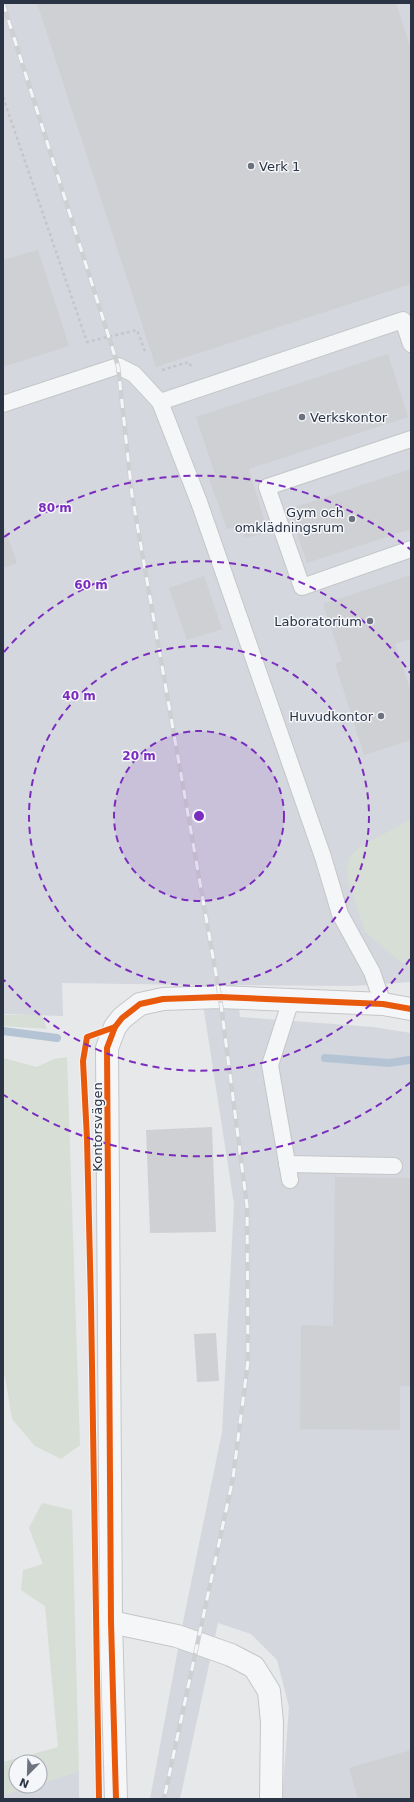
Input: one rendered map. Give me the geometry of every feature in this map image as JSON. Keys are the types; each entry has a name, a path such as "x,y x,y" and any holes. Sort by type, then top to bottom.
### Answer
{"street":[{"name":"Kontorsvägen","path":"116,1799 111,1622 107,1048 115,1027 122,1018 140,1004 163,999 220,997 382,1004 411,1009"},
{"path":"111,1622 177,1636 231,1655 254,1667 269,1691 272,1722 271,1799"}],"lane":[{"path":"160,402 403,320 411,344"},
{"path":"3,404 118,366 134,374 160,402 199,502 323,857 340,914 372,972 382,1004"},
{"path":"411,439 267,487 302,587 411,549"},
{"path":"290,1000 270,1065 290,1180"},
{"path":"287,1164 394,1166"}],"path":[{"path":"3,97 87,342 137,330 148,358"},
{"path":"161,370 189,362 199,388"}],"shaded area":[{"path":"3,3 411,3 411,982 352,986 236,985 240,1017 373,1027 411,1033 411,1799 282,1799 289,1707 277,1660 251,1634 218,1623 180,1799 150,1799 184,1617 222,1432 234,1204 200,985 62,983 63,1016 3,1014"},
{"path":"411,819 411,968 398,960 365,932 346,874 349,858 358,848"},
{"path":"3,1015 42,1015 47,1029 3,1026"},
{"path":"67,1057 80,1445 61,1459 35,1446 12,1419 5,1377 3,1377 3,1058 37,1067 54,1059"},
{"path":"42,1503 72,1510 79,1771 48,1781 48,1754 32,1754 58,1747 45,1606 21,1590 23,1570 43,1564 29,1528"},
{"path":"8,1761 8,1793 3,1795 3,1762"},
{"path":"79,1771 79,1799 3,1799 3,1795 8,1793 48,1794 48,1781"}],"building":[{"name":"Verk 1","path":"37,3 396,3 411,49 411,284 156,367"},
{"path":"38,250 69,346 3,367 3,260"},
{"name":"Verkskontor","path":"388,354 408,417 249,469 268,532 245,538 240,527 227,529 208,476 215,474 196,417"},
{"name":"Gym och omklädningsrum","path":"411,469 411,529 307,563 289,509"},
{"path":"3,523 17,563 3,568"},
{"path":"411,575 411,639 395,644 411,692 411,740 364,755 335,663 342,661 323,604"},
{"path":"204,576 222,629 187,640 169,588"},
{"path":"212,1127 216,1232 150,1233 146,1130"},
{"path":"335,1177 411,1178 411,1386 400,1386 400,1430 300,1429 301,1325 333,1326"},
{"path":"216,1333 219,1381 197,1382 194,1334"},
{"path":"411,1750 411,1799 358,1799 349,1768"}],"waterway":[{"path":"3,1031 57,1038"},
{"path":"325,1058 389,1063 409,1060"}],"railway":[{"path":"3,3 118,366 132,495 220,997 247,1206 248,1361 233,1478 164,1799"}],"cycle path":[{"path":"116,1799 111,1622 107,1048 115,1027 122,1018 140,1004 163,999 220,997 383,1004 411,1009"},
{"path":"99,1799 91,1304 87,1139 83,1061 87,1037 115,1027"}],"place":[{"name":"Verk 1","path":"251,166"},
{"name":"Verkskontor","path":"302,417"},
{"name":"Gym och omklädningsrum","path":"352,519"},
{"name":"Laboratorium","path":"370,621"},
{"name":"Huvudkontor","path":"381,716"}]}
